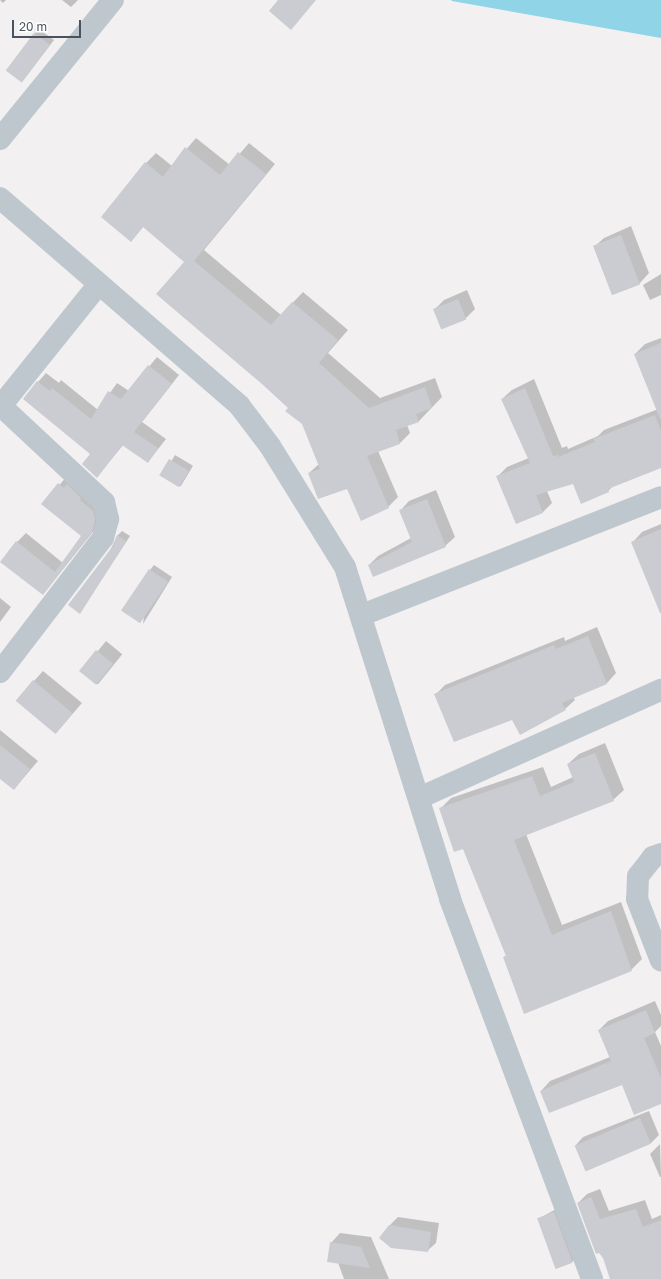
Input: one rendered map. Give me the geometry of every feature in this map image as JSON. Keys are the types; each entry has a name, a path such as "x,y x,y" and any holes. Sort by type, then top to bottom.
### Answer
{"street":[{"path":"0,139 113,0"},
{"path":"0,198 239,405 270,446 345,568 362,615 450,899 592,1279"},
{"path":"0,672 103,538 108,519 104,502 0,406 99,284"},
{"path":"362,615 661,497"},
{"path":"419,798 661,690"},
{"path":"661,854 653,857 638,876 637,899 661,961"}],"water":[{"path":"451,0 661,0 661,38 452,1"}],"building":[{"path":"278,0 316,0 291,30 269,11"},
{"path":"34,33 50,45 22,83 6,71"},
{"path":"185,147 220,175 238,152 266,174 194,261 271,325 292,302 338,340 319,363 369,408 425,387 432,408 416,414 419,422 396,430 400,444 367,456 389,508 361,521 347,489 318,499 308,473 320,469 302,424 285,411 288,408 262,384 156,294 184,262 143,227 131,242 101,217 145,162 163,177"},
{"path":"621,235 640,284 612,295 593,246"},
{"path":"458,299 466,319 441,330 433,309"},
{"path":"661,343 661,419 660,419 634,354"},
{"path":"148,365 172,384 134,432 158,448 148,463 122,445 97,478 82,464 90,454 23,399 37,381 50,391 52,388 91,419 108,391 121,399"},
{"path":"525,388 553,456 558,455 558,457 595,442 593,439 655,415 661,431 661,468 608,489 609,492 581,504 573,484 536,495 543,513 516,524 496,476 530,463 501,399"},
{"path":"169,459 189,471 179,487 159,475"},
{"path":"58,483 64,488 67,484 81,498 80,500 93,511 95,519 92,532 43,595 0,562 16,541 55,572 81,536 41,504"},
{"path":"427,499 446,547 373,577 368,565 412,542 399,510"},
{"path":"661,529 661,613 660,613 631,542"},
{"path":"117,535 126,541 80,614 68,605 113,546"},
{"path":"149,569 168,582 140,623 121,610"},
{"path":"588,636 607,684 562,703 566,710 520,735 512,720 454,742 434,694 554,645 556,649"},
{"path":"96,650 113,664 96,685 79,671"},
{"path":"33,680 73,713 55,734 16,701"},
{"path":"0,745 30,769 14,790 0,779"},
{"path":"595,753 614,801 514,840 552,935 611,911 632,971 524,1014 503,957 506,956 463,849 454,852 439,808 532,776 540,796 574,782 567,764"},
{"path":"646,1010 655,1033 644,1038 661,1078 661,1104 634,1115 622,1085 549,1113 540,1091 611,1061 598,1030"},
{"path":"640,1118 651,1144 586,1172 575,1146"},
{"path":"591,1197 600,1219 636,1209 643,1227 661,1220 661,1279 610,1279 603,1258 599,1253 596,1254 577,1203"},
{"path":"554,1212 572,1263 556,1269 537,1218"},
{"path":"389,1225 431,1232 428,1252 391,1248 379,1238"},
{"path":"330,1242 361,1247 370,1268 327,1262"}]}
